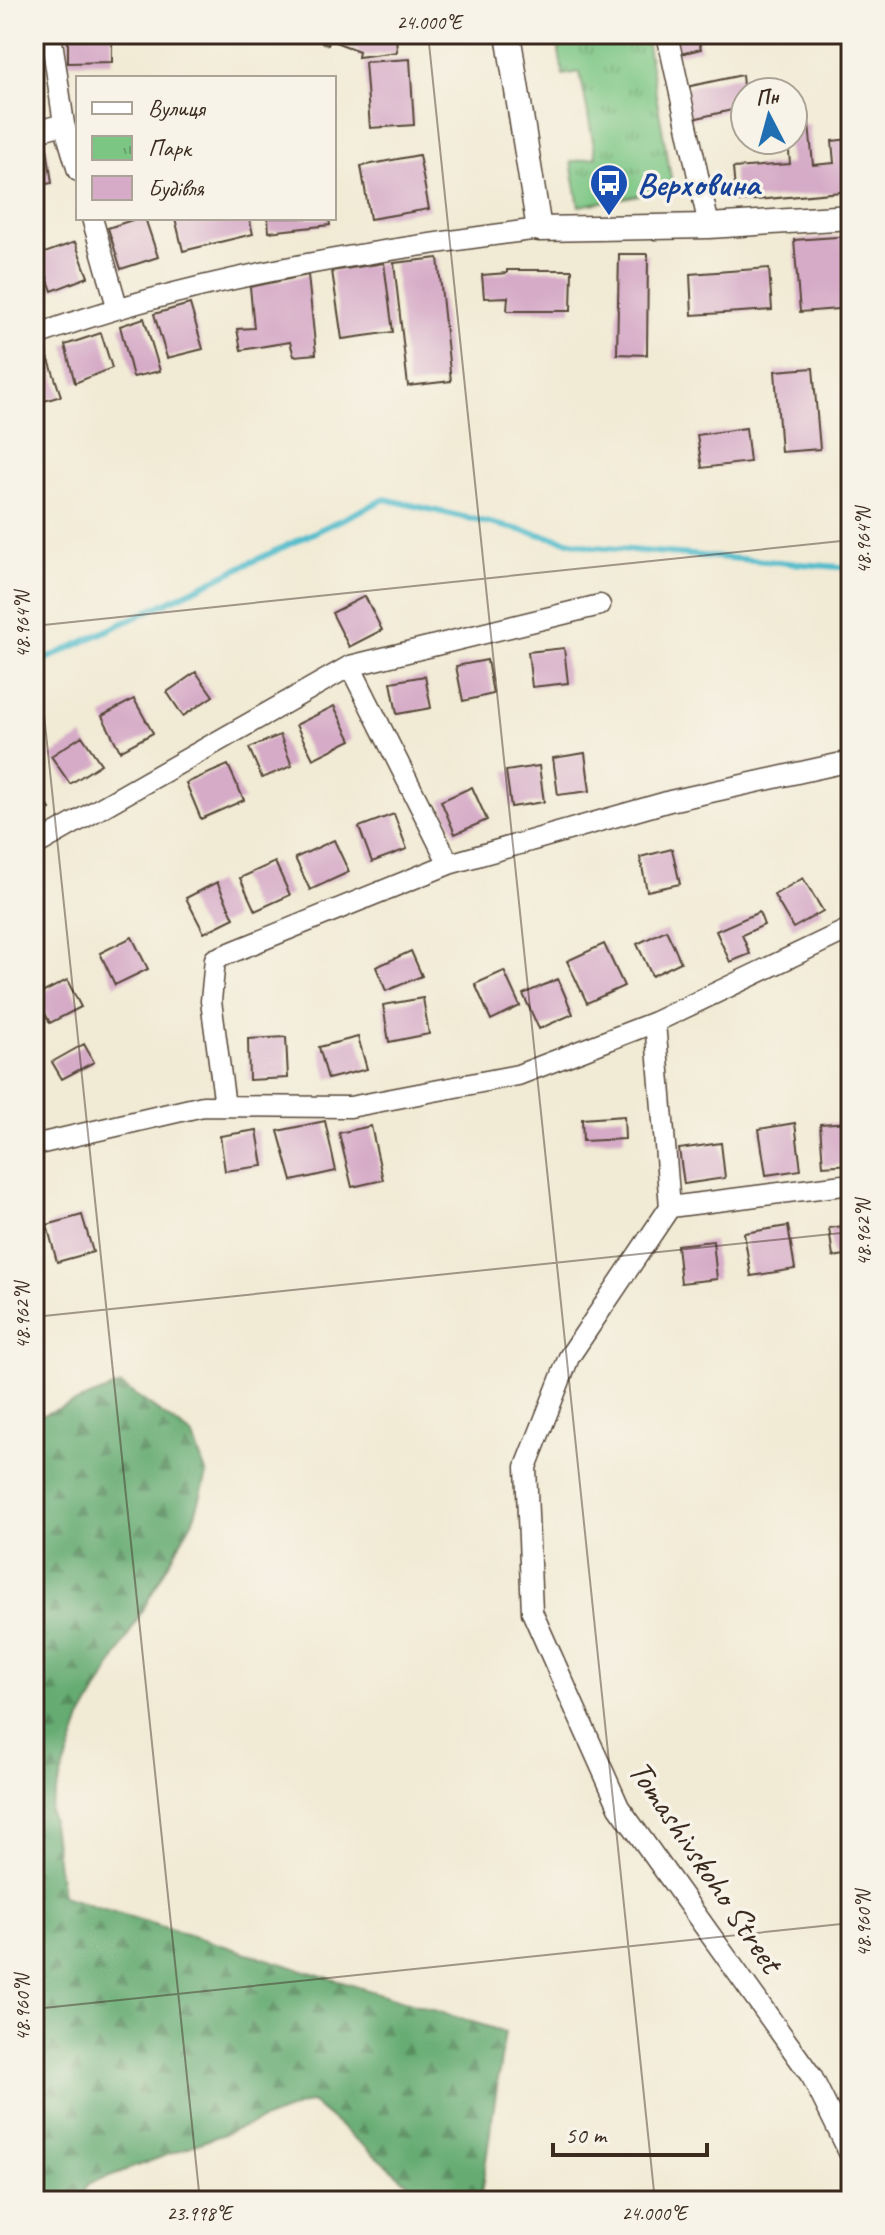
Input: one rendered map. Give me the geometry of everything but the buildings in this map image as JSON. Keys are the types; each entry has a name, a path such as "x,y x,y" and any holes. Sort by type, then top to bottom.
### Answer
{"street":[{"path":"51,34 64,124 76,164"},
{"path":"508,34 539,229"},
{"path":"667,34 709,226"},
{"path":"34,132 64,124"},
{"path":"34,336 117,306 387,249 539,229 709,226 851,217"},
{"path":"93,220 117,306"},
{"path":"34,846 350,666 600,605"},
{"path":"350,666 449,864"},
{"path":"225,1106 211,1001 215,959 449,864 670,801 851,761"},
{"path":"34,1145 203,1106 350,1107 503,1078 655,1022 851,928"},
{"path":"655,1022 670,1207 851,1184"},
{"name":"Tomashivskoho Street","path":"670,1207 569,1357 526,1467 532,1612 619,1807 812,2077 851,2156"}],"green space":[{"path":"556,34 645,34 673,189 579,206 571,162 596,157 580,72 563,75"},
{"path":"121,1385 192,1435 207,1475 194,1518 81,1720 50,1809 62,1896 505,2032 480,2201 429,2201 311,2102 88,2184 80,2201 34,2201 34,1424 42,1415"}],"waterway":[{"path":"34,665 385,499 594,547 851,568"}],"place":[{"name":"Верховина","path":"609,217"}]}
